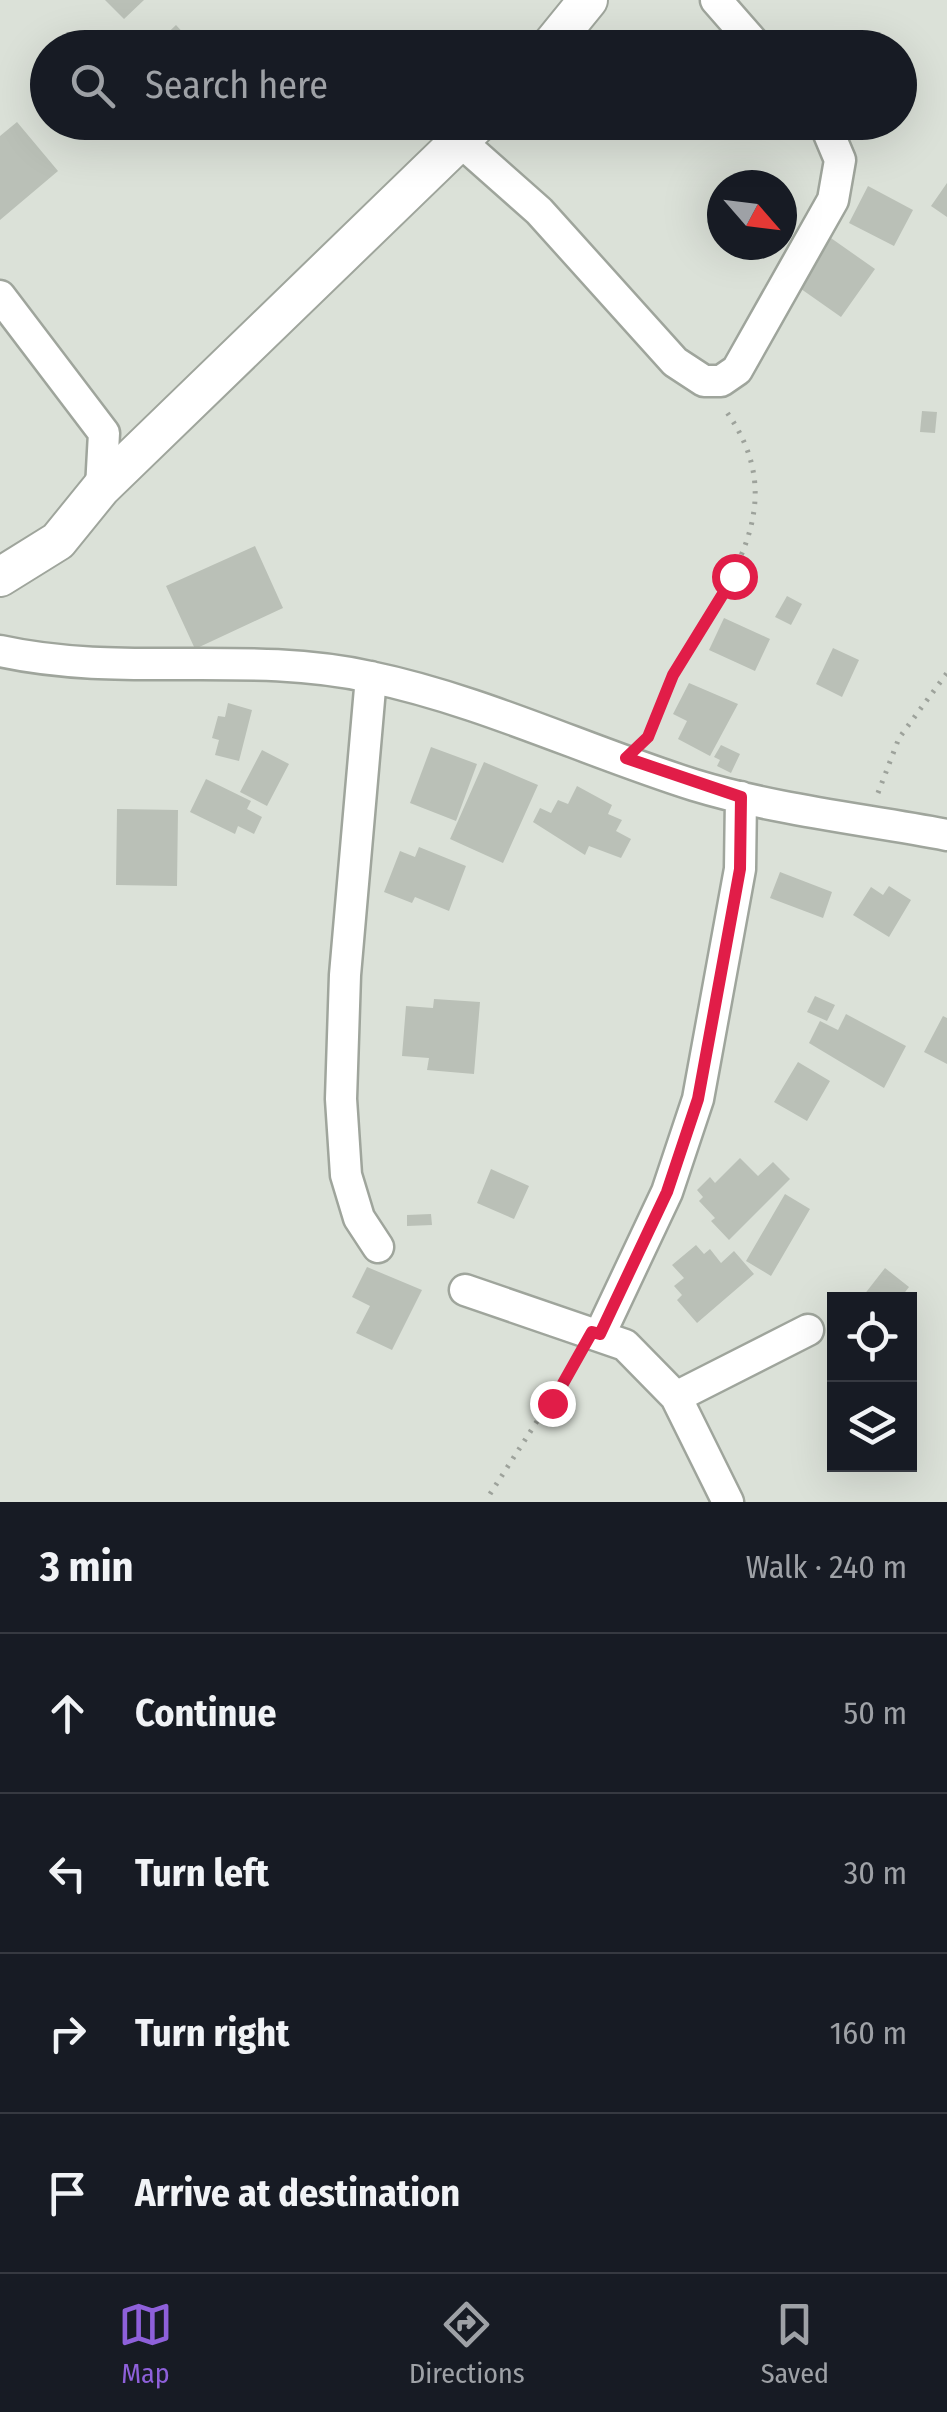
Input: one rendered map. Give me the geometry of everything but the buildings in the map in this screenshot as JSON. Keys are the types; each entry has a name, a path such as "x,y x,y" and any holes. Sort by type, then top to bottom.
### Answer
{"street":[{"path":"564,30 588,0"},
{"path":"716,0 742,30"},
{"path":"0,577 58,542 101,488 462,140"},
{"path":"477,140 675,362 704,381 721,381 737,370 834,200 840,160 832,140"},
{"path":"0,296 104,433 101,488"},
{"path":"0,651 54,663 267,663 370,677 741,797 947,835"},
{"path":"370,677 345,975 340,1099 346,1175 359,1218 378,1247"},
{"path":"596,1333 667,1192 698,1099 740,869 741,797"},
{"path":"465,1290 625,1345 676,1397 728,1502"},
{"path":"676,1397 808,1330"}],"path":[{"path":"626,758 648,737 673,675 734,576 754,522 755,469 737,425 704,381"},
{"path":"872,821 886,764 899,738 947,673"},
{"path":"490,1494 596,1333"}],"route":[{"path":"552,1403 592,1332 600,1334 667,1192 698,1099 727,959 740,869 741,797 692,784 626,758 648,737 673,675 734,576"}]}
